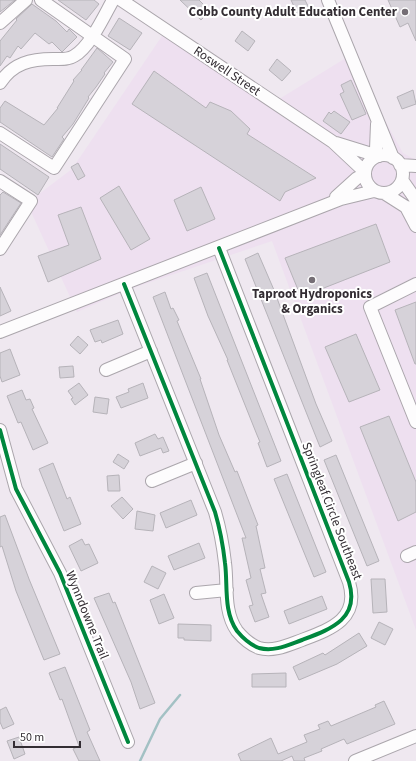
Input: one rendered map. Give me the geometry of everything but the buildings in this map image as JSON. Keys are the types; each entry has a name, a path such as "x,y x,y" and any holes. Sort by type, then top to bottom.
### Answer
{"street":[{"path":"0,23 26,0"},
{"path":"0,133 54,168 126,58 91,36 41,0"},
{"path":"0,83 13,68 26,61 41,59 64,59 75,56 91,36 113,0"},
{"name":"Roswell Street","path":"121,0 333,142 365,173"},
{"path":"328,0 397,161 402,179 413,205 416,226"},
{"path":"375,111 378,133 376,149 378,156"},
{"name":"Roswell Street","path":"333,142 378,156"},
{"path":"331,202 365,173 370,161 378,156 416,166"},
{"path":"365,173 367,184 379,192 413,205"},
{"path":"0,332 219,248 331,202 352,195 393,191 402,179 416,174"},
{"path":"0,181 31,201 0,249"},
{"name":"Springleaf Circle Southeast","path":"124,284 215,512 222,536 228,607 237,630 245,639 257,647 270,649 282,647 331,629 347,613 351,602 352,592 219,248"},
{"path":"416,284 370,307 416,422"},
{"path":"106,370 152,352"},
{"name":"Wynndowne Trail","path":"0,430 16,489 60,573 128,742"},
{"path":"152,481 196,463"},
{"path":"196,593 227,590"},
{"path":"357,761 416,736"}],"shaded area":[{"path":"166,30 276,101 349,56 403,153 416,160 416,630 272,241 130,289 77,312 27,203 72,169"}],"waterway":[{"path":"140,761 160,719 180,695"}],"cycle path":[{"path":"124,284 215,512 220,531 226,571 228,606 233,623 241,636 259,648 276,649 302,640 333,627 347,614 351,595 349,582 219,248"},
{"path":"0,430 16,489 60,573 128,742"}],"place":[{"name":"Cobb County Adult Education Center","path":"405,12"},
{"name":"Taproot Hydroponics & Organics","path":"312,280"}]}
